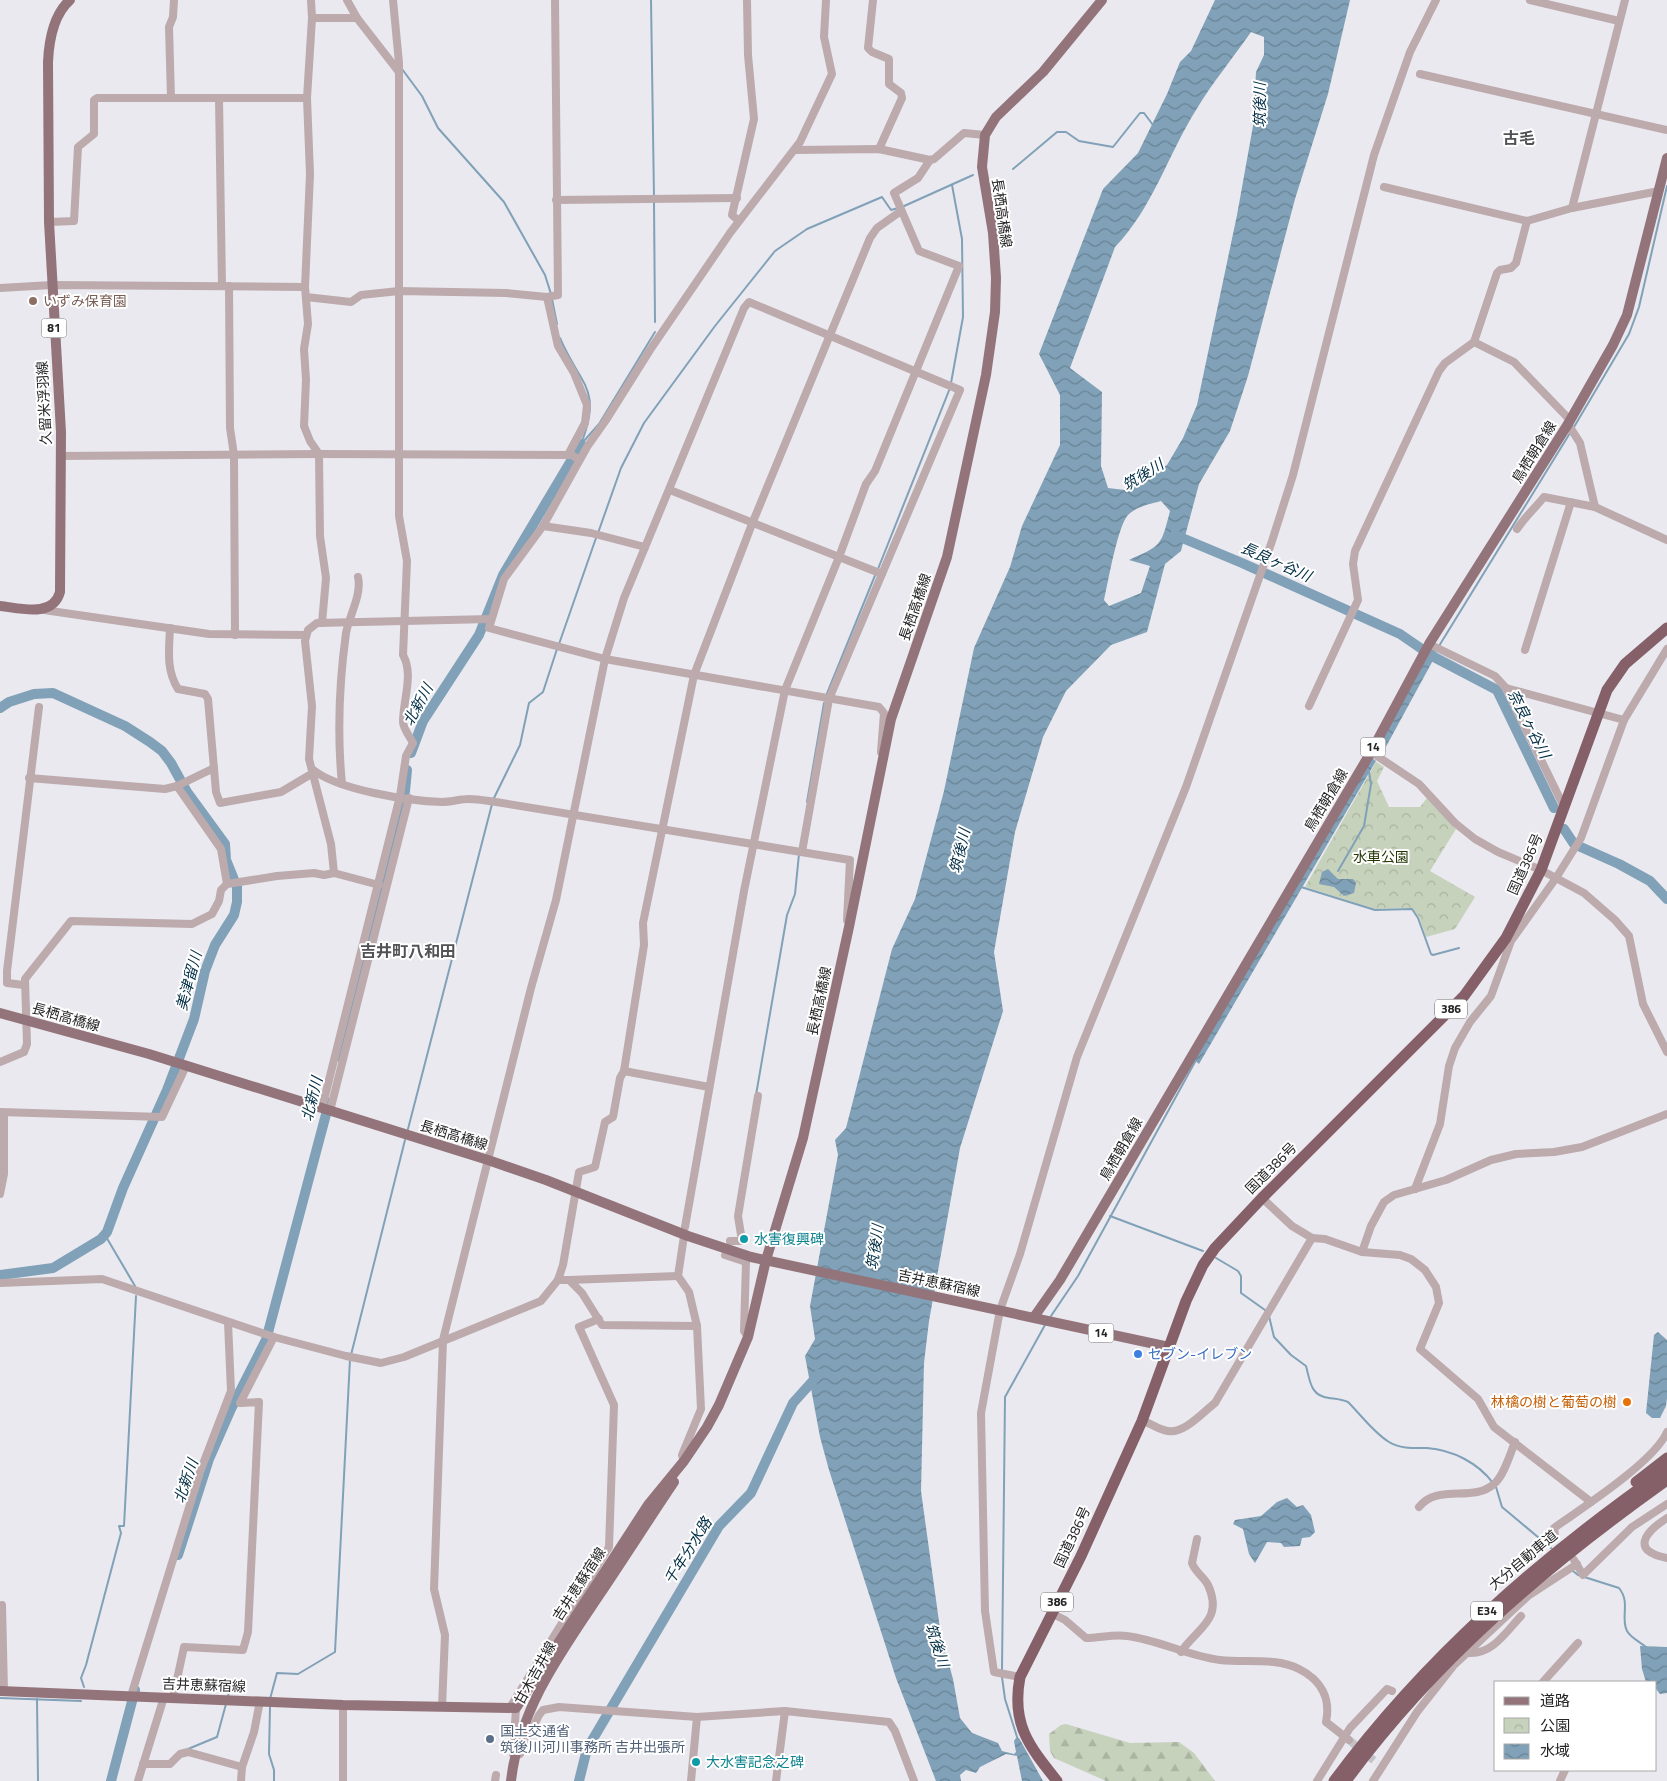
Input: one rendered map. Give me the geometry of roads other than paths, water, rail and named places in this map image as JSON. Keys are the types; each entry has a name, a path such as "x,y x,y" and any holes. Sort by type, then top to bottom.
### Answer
{"highway":[{"name":"国道386号","path":"1057,1781 1032,1749 1022,1726 1016,1699 1020,1676 1081,1556 1142,1421 1186,1301 1204,1265 1215,1248 1262,1198 1464,996 1508,940 1542,870 1607,690 1625,664 1667,628"},
{"path":"1545,1560 1667,1458"},
{"name":"大分自動車道","path":"1334,1781 1382,1720 1446,1650 1545,1560 1667,1469"},
{"name":"大分自動車道","path":"1346,1781 1394,1720 1488,1621 1553,1566 1628,1508 1667,1482"}],"main road":[{"name":"久留米浮羽線","path":"44,610 54,604 60,592 62,543 61,432 49,222 49,42 57,17 70,0"},
{"name":"長栖高橋線","path":"0,1013 159,1057 488,1160 576,1191 688,1236 769,1261 803,1138 891,719 947,557 986,375 995,312 996,278 993,232 982,167 985,135 996,117 1043,72 1102,0"},
{"name":"鳥栖朝倉線","path":"1034,1316 1060,1280 1372,753 1430,644 1570,424 1627,315 1667,158"},
{"path":"0,606 44,610"},
{"name":"吉井恵蘇宿線","path":"2,1691 343,1705 512,1708 648,1505 684,1461 719,1405 748,1337 769,1261 1034,1316"},
{"name":"14","path":"1034,1316 1109,1335 1169,1347"},
{"name":"甘木吉井線","path":"511,1779 521,1729 532,1702 566,1645 677,1477 684,1461"}],"street":[{"path":"171,98 169,27 173,17 174,0"},
{"path":"311,0 312,18 307,98 310,174 305,287 304,426 318,454 320,536 326,578 322,623"},
{"path":"347,0 357,18 399,68"},
{"path":"326,1110 405,797 406,756 413,743 402,724 407,680 406,661 403,654 407,561 399,516 399,68 393,0"},
{"path":"306,297 351,302 361,294 398,291 558,295 555,0"},
{"path":"737,219 732,215 754,119 748,55 747,0"},
{"path":"574,457 650,350 737,219 800,142 832,74 824,37 826,0"},
{"path":"872,0 868,48 872,52 889,59 889,84 901,93 902,98 879,149"},
{"path":"1020,1676 994,1672 985,1611 981,1452 983,1396 996,1309 1020,1254 1077,1057 1186,787 1272,541 1292,475 1374,155 1410,52 1436,0"},
{"path":"1530,0 1619,21"},
{"path":"1572,208 1625,0"},
{"path":"312,18 357,18"},
{"path":"1420,74 1667,130"},
{"path":"49,222 74,221 78,147 94,134 94,100 97,98 307,98"},
{"path":"220,98 230,428 234,455 235,635"},
{"path":"685,1227 753,844 785,690 839,557 866,484 875,471 960,266 919,251 894,194 918,178 930,160 934,159 964,133 985,135"},
{"path":"795,150 879,149 930,160"},
{"path":"1384,187 1527,220 1572,208 1659,191"},
{"path":"556,200 737,198"},
{"path":"0,1284 102,1279 274,1337 381,1364 404,1357 541,1301 558,1280 567,1250 579,1172 595,1167 605,1122 613,1117 620,1078 624,1071 644,945 643,924 694,675 752,524 870,238 877,228 901,211"},
{"path":"1309,706 1358,600 1353,564 1355,551 1439,371 1444,363 1474,342 1497,274 1500,270 1511,268 1516,263 1527,220"},
{"path":"0,288 52,285 305,287"},
{"path":"550,296 558,346 574,373 586,405 586,423 574,457 543,526 504,579 490,619 489,628 605,659 879,707 884,714 881,749 883,756"},
{"path":"442,1707 445,1635 434,1589 443,1340 531,988 556,900 605,659 624,598 744,308 749,302 960,390 829,699 802,852"},
{"path":"1474,342 1514,362 1570,424 1578,436 1595,507"},
{"path":"60,456 318,454 574,457"},
{"path":"670,490 882,574"},
{"path":"1517,529 1526,516 1534,510 1544,497 1595,507 1667,540"},
{"path":"1525,650 1571,502"},
{"path":"543,526 597,535 646,547"},
{"path":"342,784 338,746 339,693 348,622 360,584 358,577"},
{"path":"44,610 235,635 305,635"},
{"path":"334,873 332,844 309,759 312,706 305,635 311,627 322,623 404,619 490,619"},
{"path":"170,628 169,670 171,678 178,689 205,694 208,699 217,799 220,803 281,792 312,771"},
{"path":"1430,644 1495,676 1506,688 1564,807"},
{"path":"1415,1189 1440,1124 1449,1066 1455,1048 1470,1022 1491,996 1508,940 1556,878 1581,838 1624,720 1667,649"},
{"path":"1506,688 1624,720"},
{"path":"24,985 7,983 7,977 28,778 38,707"},
{"path":"1372,753 1419,784 1454,823 1474,839 1542,870 1584,894 1629,936 1642,1004 1667,1052"},
{"path":"28,778 165,789 181,784 214,768"},
{"path":"312,771 322,777 342,784 405,797 442,802 470,799 493,801 850,860 847,917 849,926"},
{"path":"181,784 221,849 233,883"},
{"path":"326,1110 379,885 405,797"},
{"path":"0,1062 24,1052 27,1044 24,979 71,921 192,924 212,914 219,901 221,890 233,883 277,876 334,873 379,885"},
{"path":"0,1194 4,1174 2,1112 162,1117 186,1066"},
{"path":"624,1071 709,1087"},
{"path":"730,1241 742,1241 738,1216 758,1096"},
{"path":"1362,1252 1371,1226 1384,1202 1394,1195 1446,1180 1490,1160 1530,1152 1554,1152 1582,1147 1667,1114"},
{"path":"1262,1198 1292,1226 1312,1238 1325,1239 1362,1252 1400,1255 1411,1259 1426,1270 1436,1287 1439,1303 1420,1349 1478,1399 1494,1427 1591,1502"},
{"path":"684,1236 678,1276 688,1292 697,1326 701,1409 682,1455 684,1461"},
{"path":"1142,1421 1167,1432 1175,1431 1193,1421 1215,1403 1312,1238"},
{"path":"725,1255 746,1262 744,1331 748,1337"},
{"path":"558,1280 678,1276"},
{"path":"570,1280 582,1293 602,1325 697,1326"},
{"path":"511,1779 512,1708 609,1547 614,1405 579,1327 599,1319"},
{"path":"134,1696 200,1472 231,1391 228,1322"},
{"path":"138,1781 184,1647 243,1650 248,1632 259,1402 240,1403 274,1337"},
{"path":"1555,1536 1554,1528 1591,1502 1646,1458 1658,1446 1667,1432"},
{"path":"1419,1508 1424,1501 1436,1496 1480,1492 1496,1484 1515,1442"},
{"path":"1373,1781 1414,1710 1440,1680 1528,1596 1573,1565 1583,1575 1632,1527 1667,1504"},
{"path":"1667,1518 1651,1528 1646,1535 1645,1545 1655,1555 1667,1558"},
{"path":"1181,1652 1206,1627 1212,1612 1212,1596 1208,1585 1192,1563 1197,1539"},
{"path":"2,1605 2,1691"},
{"path":"1051,1613 1065,1620 1086,1638 1126,1636 1181,1652 1234,1661 1278,1663 1300,1669 1321,1687 1328,1703 1326,1722 1347,1738"},
{"path":"1468,1653 1477,1654 1489,1648 1521,1616"},
{"path":"1544,1681 1578,1643"},
{"path":"1317,1781 1378,1697 1387,1689 1392,1691"},
{"path":"241,1781 242,1767 266,1701"},
{"path":"343,1705 343,1781"},
{"path":"511,1779 526,1739 543,1710 559,1707 697,1717 785,1711 889,1722 895,1730 914,1781"},
{"path":"776,1781 785,1711"},
{"path":"691,1781 697,1717"},
{"path":"143,1764 170,1764 180,1754 188,1752 242,1767"},
{"path":"1373,1781 1377,1763"}],"water":[{"name":"筑後川","path":"1215,0 1350,0 1328,94 1295,199 1248,376 1230,431 1199,484 1181,551 1165,564 1147,632 1111,645 1066,691 1043,737 1015,832 994,952 1003,1011 960,1148 929,1321 924,1363 921,1491 941,1636 953,1679 960,1718 972,1733 998,1743 1002,1751 1014,1754 1016,1752 1014,1741 1016,1738 1019,1738 1043,1781 1022,1781 1017,1756 1006,1754 980,1767 976,1773 966,1770 960,1775 961,1781 936,1781 896,1678 820,1437 805,1356 815,1339 810,1306 838,1155 835,1140 846,1128 892,949 915,899 944,791 974,648 1010,567 1022,526 1060,445 1060,395 1039,354 1103,189 1138,153 1167,94 1180,62 1191,51","holes":["1251,32 1264,37 1264,55 1256,72 1253,126 1237,215 1197,405 1183,438 1167,465 1125,490 1108,488 1101,466 1102,392 1070,368 1115,247 1128,232 1150,199 1186,127 1202,100","1161,501 1170,511 1162,538 1154,547 1129,560 1150,566 1141,593 1109,606 1104,600 1117,541 1125,520 1136,509"]},
{"path":"1432,648 1437,653 1382,754 1376,751"},
{"path":"1372,758 1376,761 1199,1064 1193,1059"},
{"path":"1328,869 1338,879 1353,879 1356,883 1354,893 1344,896 1334,887 1319,884 1322,872"},
{"path":"1658,1332 1667,1340 1667,1398 1666,1406 1660,1418 1652,1418 1646,1413 1654,1335"},
{"path":"1287,1498 1297,1507 1303,1505 1311,1515 1315,1532 1310,1537 1302,1538 1300,1546 1284,1547 1281,1543 1267,1542 1255,1563 1249,1554 1243,1529 1233,1524 1235,1520 1261,1516 1277,1502"},
{"path":"1640,1646 1667,1647 1667,1693 1660,1694 1657,1690 1657,1681 1646,1681 1642,1669"}],"waterway":[{"path":"651,0 654,197"},
{"path":"402,69 422,96 438,128 504,202 545,275 551,294"},
{"path":"1013,169 1057,132 1066,132 1079,141 1113,147 1140,113 1144,113 1153,125"},
{"path":"902,207 973,175"},
{"path":"951,383 963,317 962,239 952,185"},
{"path":"1574,427 1629,334 1639,307 1667,186"},
{"path":"598,533 621,468 644,423 715,326 775,251 807,229 882,197 891,210 898,208"},
{"path":"654,202 655,322"},
{"path":"552,299 557,324"},
{"path":"583,442 599,424 655,332"},
{"path":"560,338 586,388 589,398 590,410 581,444"},
{"path":"878,569 950,388"},
{"path":"1439,646 1570,433"},
{"name":"北新川","path":"411,753 423,721 479,635 503,575 581,444"},
{"name":"長良ヶ谷川","path":"1175,535 1400,634 1432,656 1497,690 1554,808"},
{"path":"559,644 596,538"},
{"path":"826,696 876,573"},
{"path":"493,800 520,745 529,703 543,692 557,649"},
{"name":"美津留川","path":"0,708 9,702 34,694 53,693 125,726 162,751 187,792 225,844 226,860 237,887 237,902 234,915 215,945 205,971 194,1019 167,1090 123,1188 107,1232 101,1239 53,1268 0,1275"},
{"path":"807,802 824,703"},
{"name":"北新川","path":"340,1057 398,824 407,770"},
{"path":"1338,871 1364,826 1371,784 1369,772"},
{"path":"408,1129 492,804"},
{"name":"奈良ヶ谷川","path":"1564,829 1574,844 1619,864 1650,881 1667,899"},
{"path":"756,1095 787,915 795,894 799,854"},
{"path":"1301,887 1375,910 1412,909 1418,918 1431,954 1459,948"},
{"path":"1051,1316 1078,1276 1196,1060"},
{"name":"北新川","path":"178,1555 209,1459 231,1409 266,1340 329,1103"},
{"path":"351,1355 405,1140"},
{"path":"1110,1216 1203,1251"},
{"path":"105,1235 135,1286"},
{"path":"1216,1258 1238,1271 1241,1276 1241,1293 1265,1310"},
{"path":"84,1687 81,1678 121,1533 119,1526 124,1526 136,1296"},
{"path":"1269,1316 1274,1337 1291,1355 1306,1366 1310,1382 1314,1391 1318,1394 1323,1397 1348,1402 1378,1434 1393,1444 1408,1448 1437,1449 1455,1455 1480,1469 1493,1483"},
{"path":"1002,1670 1005,1397 1045,1325"},
{"path":"270,1699 277,1673 298,1674 335,1652 350,1359"},
{"name":"千年分水路","path":"579,1781 587,1749 719,1526 751,1493 793,1403 819,1374"},
{"path":"1496,1487 1502,1507 1551,1548"},
{"path":"1573,1571 1578,1575 1619,1588 1624,1599 1624,1620 1627,1631 1646,1647"},
{"path":"1002,1677 1005,1699 1018,1740"},
{"path":"228,1696 233,1680"},
{"name":"北新川","path":"111,1781 135,1690"},
{"path":"0,1698 81,1701"},
{"path":"37,1699 38,1781"},
{"path":"188,1749 217,1737 226,1704"},
{"path":"270,1707 269,1754 274,1770 274,1781"}],"tunnel":[{"path":"1349,1740 1377,1763"}],"place":[{"name":"いずみ保育園","path":"33,301"},
{"name":"水害復興碑","path":"744,1239"},
{"name":"セブン-イレブン","path":"1138,1354"},
{"name":"林檎の樹と葡萄の樹","path":"1627,1402"},
{"name":"国土交通省 筑後川河川事務所 吉井出張所","path":"490,1739"},
{"name":"大水害記念之碑","path":"696,1762"}],"district":[{"name":"古毛","path":"1519,138"},
{"name":"吉井町八和田","path":"408,951"}],"park label":[{"name":"水車公園","path":"1381,857"}]}
